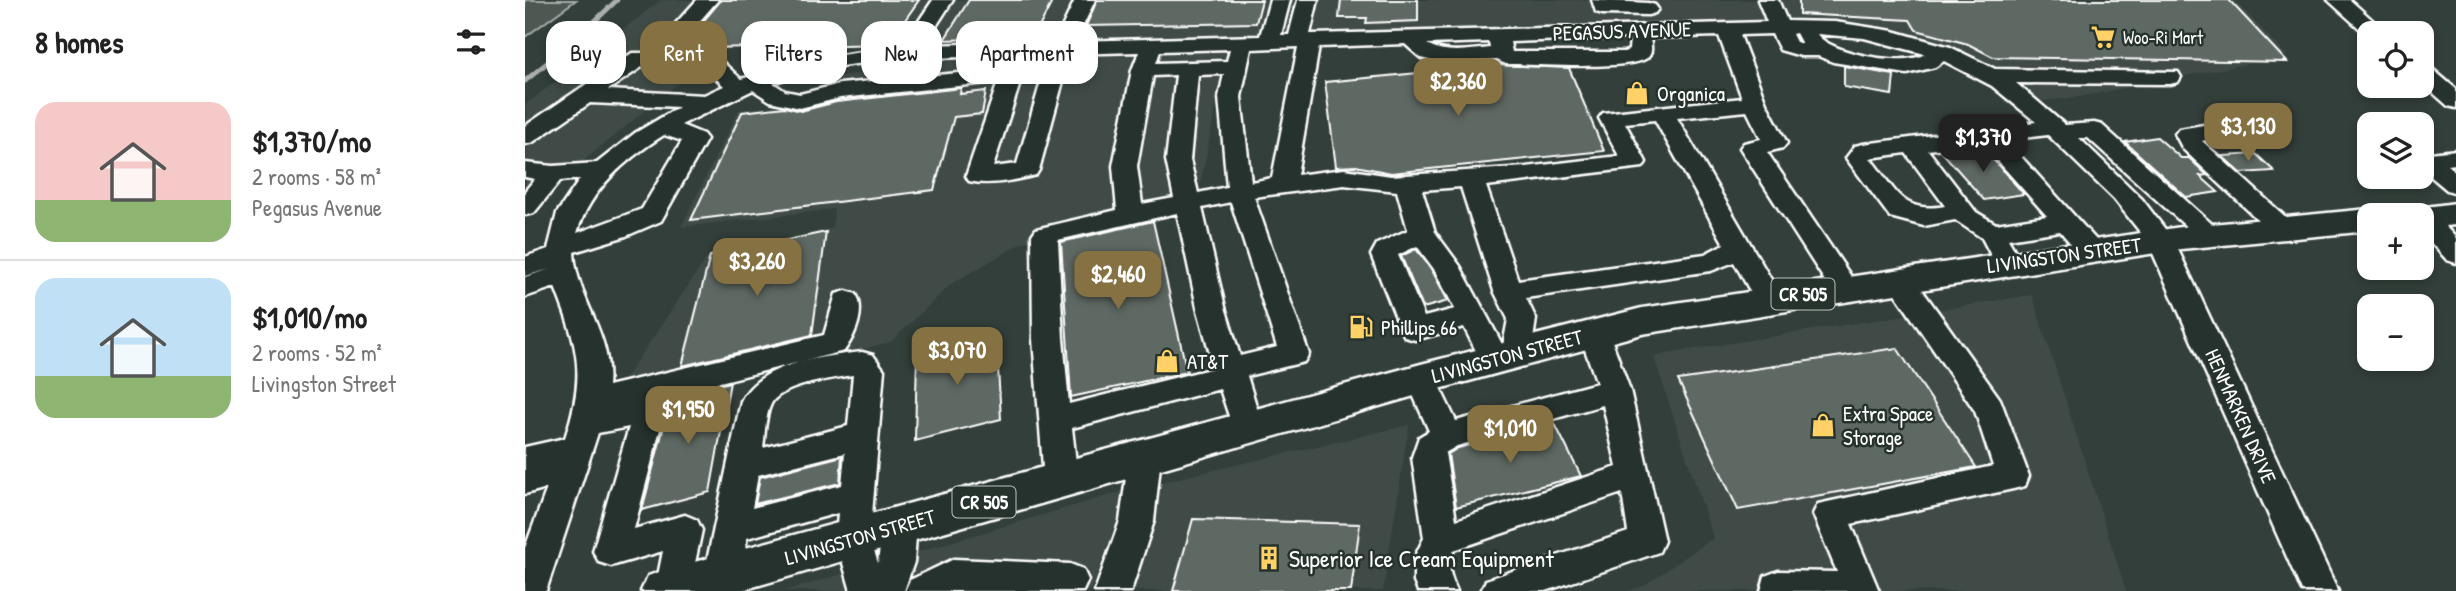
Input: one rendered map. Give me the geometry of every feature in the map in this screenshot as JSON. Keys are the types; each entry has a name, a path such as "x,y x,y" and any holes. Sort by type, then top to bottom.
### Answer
{"main road":[{"path":"2434,216 2456,214"},
{"name":"LIVINGSTON STREET","path":"669,590 1421,379 1661,317 1900,280 2000,248 2093,251 2210,234 2357,221"}],"street":[{"path":"708,0 678,32 747,85 778,96 800,101 840,91 956,79"},
{"path":"929,21 943,0"},
{"path":"1075,21 1085,0"},
{"path":"1269,41 1280,0"},
{"path":"1284,184 1308,0"},
{"path":"1602,0 1603,8 1647,17"},
{"path":"1768,0 1787,46 1801,50 1821,50"},
{"path":"2338,0 2363,21"},
{"name":"PEGASUS AVENUE","path":"1098,46 1411,37 1500,44 1647,17 1727,28 1802,27 1861,31 1942,52 1990,76 2026,100 2144,214 2161,241"},
{"path":"1802,27 1814,46 1833,56 1907,67 1927,62 1942,52"},
{"path":"1727,28 1755,103 1775,143 1752,148 1844,288"},
{"path":"1055,420 1292,347 1240,191 1235,165 1230,97 1242,42"},
{"path":"1130,215 1125,166 1143,70 1152,45"},
{"path":"525,137 640,58"},
{"name":"PEGASUS AVENUE","path":"562,259 565,229 578,197 603,170 663,128 709,102 747,85 836,61 861,58"},
{"path":"1143,70 1237,67"},
{"path":"1188,69 1178,160 1211,307 1247,428"},
{"path":"1055,71 1027,170 978,176 1003,99 1012,73 1055,71"},
{"path":"1990,76 2170,77"},
{"path":"2434,82 2456,101"},
{"path":"586,96 709,102"},
{"path":"1061,480 1048,339 1045,235 1240,191 1284,184 1344,177 1391,184 1471,179 1634,162 1612,118 1755,103"},
{"path":"1662,112 1769,300"},
{"path":"525,287 562,259 652,215 695,139 682,132 663,128"},
{"path":"1961,211 1924,218 1899,211 1858,158 1863,151 1988,135 2094,130 2210,234"},
{"path":"2210,131 2187,134 2191,144 2281,227"},
{"path":"1988,135 2093,251"},
{"path":"1912,145 1961,211 2000,248 2064,222"},
{"path":"2456,157 2425,160 2456,185"},
{"path":"525,170 553,174 603,170"},
{"path":"525,207 553,174"},
{"path":"1406,183 1422,234 1446,265 1471,315 1505,356 1522,319 1508,292 1471,179"},
{"path":"2434,230 2456,254"},
{"path":"1422,234 1393,245 1385,250 1384,255 1415,330 1471,315"},
{"name":"HENMARKEN DRIVE","path":"2161,241 2320,591"},
{"path":"1508,292 1711,262 1738,248"},
{"path":"525,267 562,259"},
{"path":"528,591 538,530 580,436 594,362 562,259"},
{"path":"1779,591 1778,587 1862,589 1830,514 2013,476 1989,407 1900,280"},
{"path":"525,480 580,436 834,343 841,334 846,301"},
{"path":"1499,591 1647,541 1615,390 1594,333"},
{"path":"722,575 756,401 767,388 844,364 862,363 869,370 853,538 869,591"},
{"path":"1421,379 1447,436"},
{"path":"1439,591 1432,582 1432,558 1442,539 1428,457 1430,446 1447,436 1615,390"},
{"path":"525,460 649,410 611,551 685,530 669,590"},
{"path":"742,466 864,435"},
{"path":"1113,591 1137,521 1145,456"},
{"path":"1442,539 1635,475"},
{"path":"730,528 859,494"},
{"path":"886,591 896,562 899,531 907,523"},
{"path":"923,591 954,575 1070,580 1065,591"}],"shaded area":[{"path":"525,0 576,0 546,21 525,37"},
{"path":"661,0 2234,0 2287,56 2078,97 2024,103 1945,52 1844,32 1228,45 1199,191 1093,214 1020,244 951,284 891,342 602,412 707,258 833,228 834,209 681,227 739,110 815,100 824,84 847,84 847,75 861,73 861,84 942,84 942,58 956,38 956,84 1098,84 1098,21 956,21 956,35 942,35 942,21 861,21 861,37 847,38 847,21 741,21 741,40 727,41 727,21 640,21 640,84 677,84 570,172 540,173 525,189 525,105 552,84 626,84 626,27"},
{"path":"2032,295 2126,591 1626,591 1642,587 1713,538 1654,357"},
{"path":"1409,425 1383,591 1101,591 1124,502 1091,591 785,591 1127,490"}],"building":[{"path":"721,0 919,0 904,21 861,21 861,45 847,45 847,21 741,21 741,47 727,48 727,21 703,21"},
{"path":"969,0 1053,0 1042,21 956,21 956,40 944,40"},
{"path":"1097,0 1262,0 1256,23 1098,26 1098,21 1088,21"},
{"path":"1341,0 1418,0 1418,21 1366,23 1367,18 1339,18"},
{"name":"Woo-Ri Mart","path":"1799,0 2229,0 2287,62 1993,57 1968,44 1916,30 1910,20 1799,14"},
{"path":"1502,65 1569,68 1604,151 1391,173 1356,166 1336,167 1325,82"},
{"path":"1844,66 1894,75 1892,95 1844,87"},
{"path":"961,88 960,94 986,91 982,114 954,117 934,190 691,220 742,112 785,107 801,111 836,102"},
{"path":"2157,137 2181,158 2189,158 2207,175 2200,176 2218,192 2186,197 2125,142"},
{"path":"1967,148 1974,156 1988,154 2024,194 1984,200 1941,151"},
{"path":"2256,154 2274,171 2241,173 2222,156"},
{"path":"1153,221 1187,372 1071,397 1061,242"},
{"path":"826,232 812,335 682,366 710,256"},
{"path":"1416,249 1432,270 1448,301 1423,308 1401,256"},
{"path":"996,334 1001,419 915,441 917,353"},
{"name":"Extra Space Storage","path":"1897,348 1976,467 1738,510 1678,380"},
{"path":"730,382 710,492 642,510 668,411 664,402 674,399 675,396"},
{"path":"1554,422 1581,476 1456,507 1448,454 1458,448"},
{"path":"842,456 840,483 755,504 760,477"},
{"name":"Superior Ice Cream Equipment","path":"1193,519 1360,524 1351,591 1173,591"}],"waterway":[{"path":"525,81 575,40 617,0"}],"place":[{"name":"Woo-Ri Mart","path":"2103,37"},
{"name":"Organica","path":"1637,93"},
{"name":"Phillips 66","path":"1361,327"},
{"name":"AT&T","path":"1167,361"},
{"name":"Extra Space Storage","path":"1823,425"},
{"name":"Superior Ice Cream Equipment","path":"1269,558"}]}
